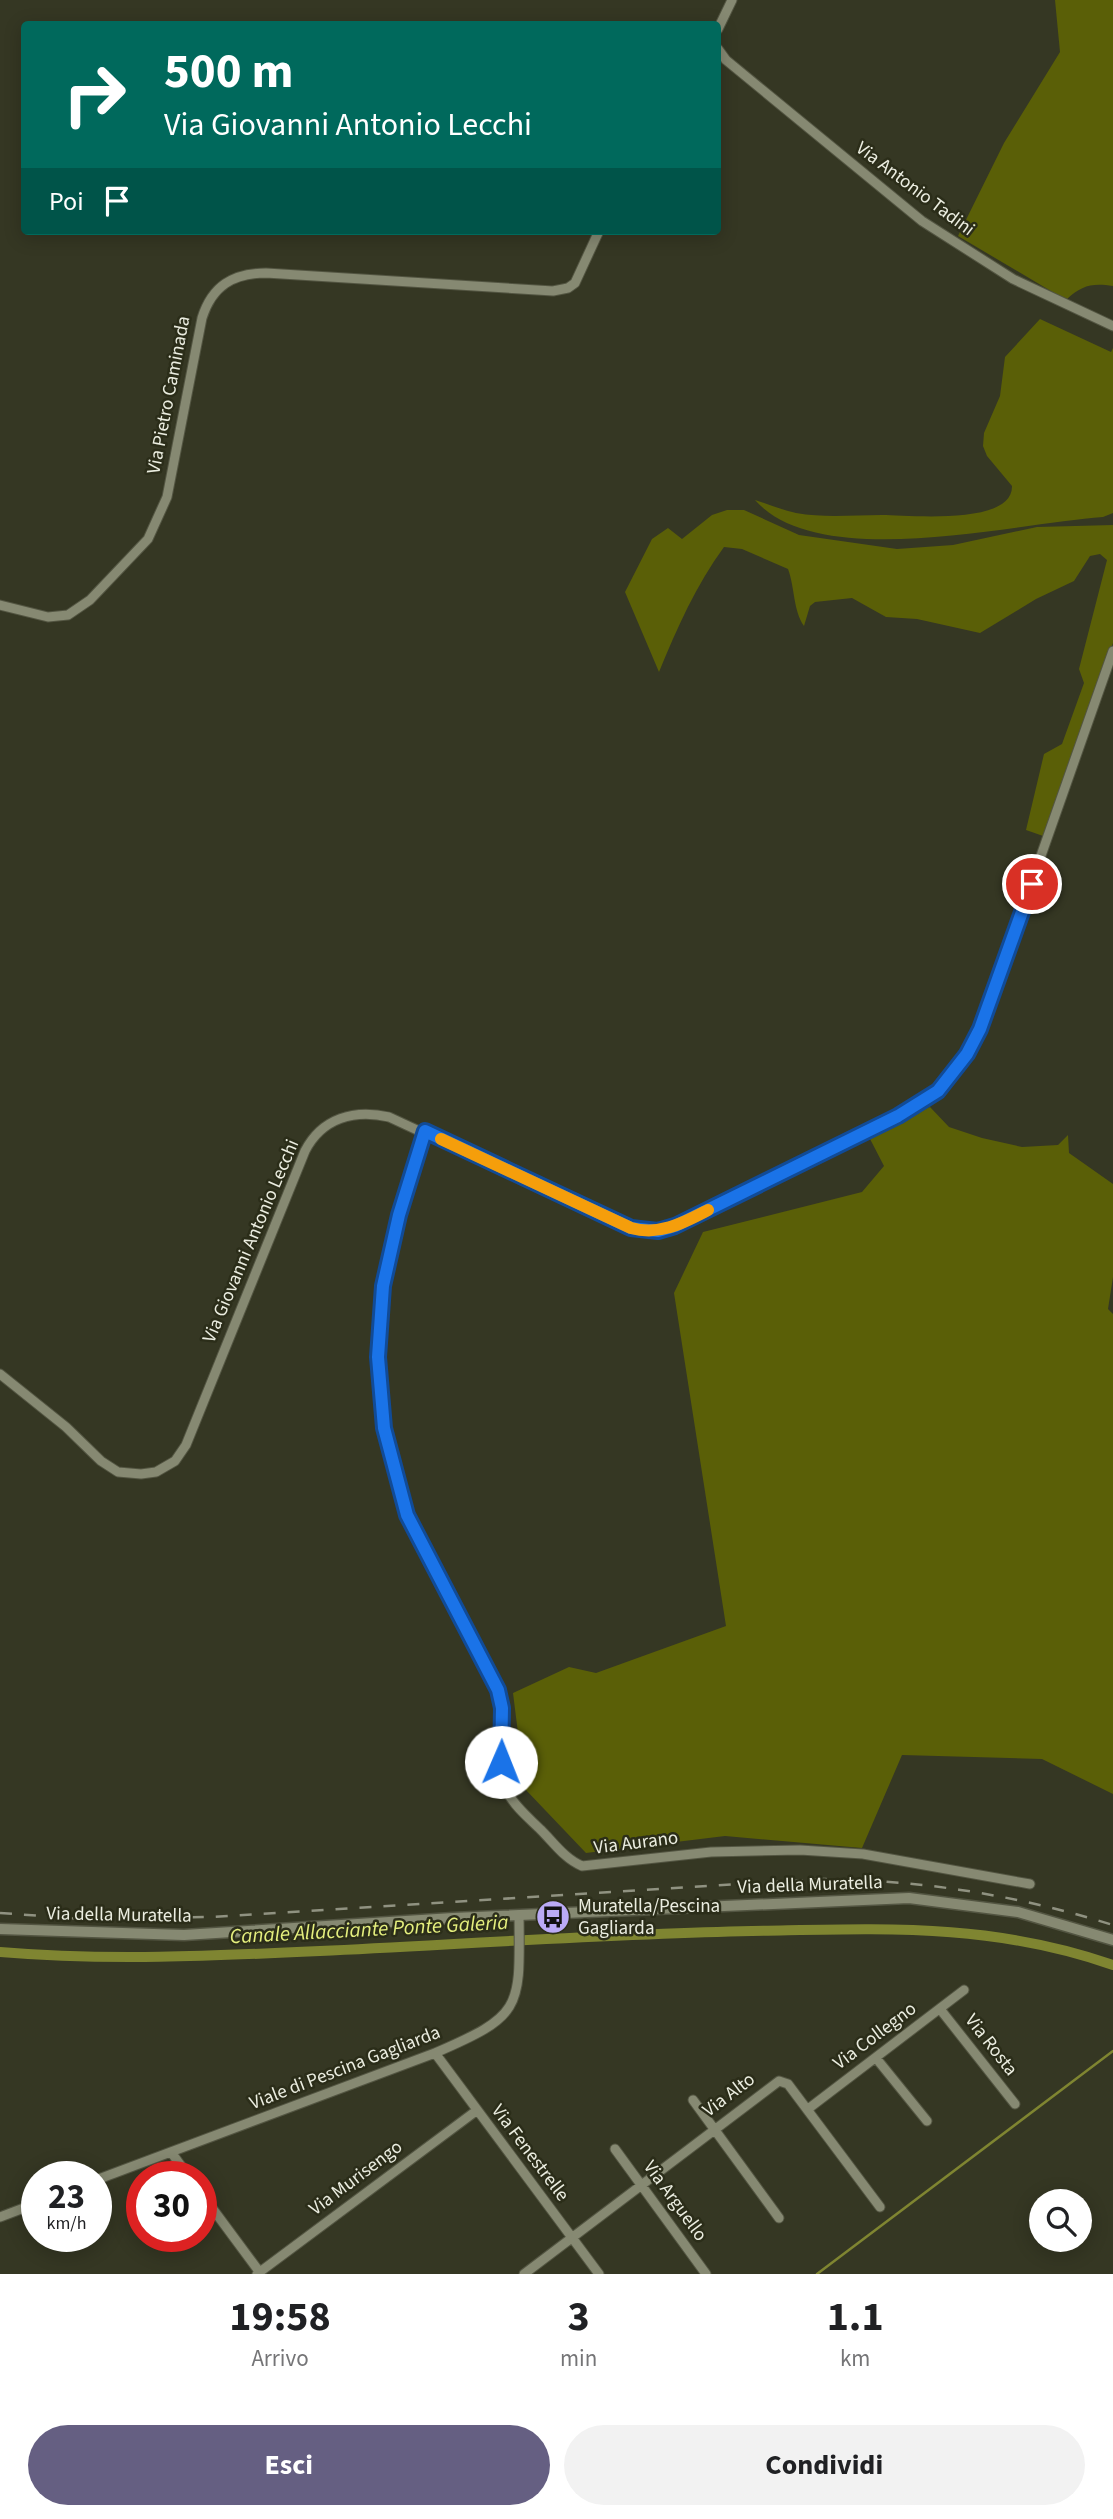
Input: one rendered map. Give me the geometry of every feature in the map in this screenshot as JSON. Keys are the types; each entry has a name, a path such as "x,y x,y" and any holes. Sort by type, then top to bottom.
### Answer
{"street":[{"path":"721,23 732,0"},
{"name":"Via Antonio Tadini","path":"721,53 922,221 1013,279 1113,327"},
{"name":"Via Pietro Caminada","path":"0,605 48,617 68,615 90,600 148,539 167,497 202,318 213,293 227,281 246,274 266,273 553,291 568,288 575,282 597,235"},
{"name":"Via Giovanni Antonio Lecchi","path":"0,1374 112,1469 141,1475 168,1466 186,1445 279,1211 314,1137 332,1121 357,1114 389,1117 425,1131 622,1225 658,1231 690,1219 930,1098 967,1054 986,1014 1113,651"},
{"name":"Via Aurano","path":"425,1131 399,1215 383,1290 378,1357 384,1428 407,1515 498,1690 502,1708 502,1773 509,1793 517,1805 570,1860 582,1866 711,1852 800,1850 872,1856 1030,1884"},
{"name":"Via della Muratella","path":"0,1929 155,1936 519,1915 916,1898 1027,1914 1113,1940"},
{"name":"Viale di Pescina Gagliarda","path":"112,2174 435,2053 487,2030 506,2014 519,1980 519,1915"},
{"name":"Via Collegno","path":"808,2109 964,1990"},
{"name":"Via Rosta","path":"940,2009 1015,2104"},
{"name":"Via Fenestrelle","path":"435,2053 599,2274"},
{"path":"876,2057 927,2121"},
{"name":"Via Alto","path":"524,2274 779,2081 789,2084 880,2207"},
{"path":"693,2099 779,2218"},
{"name":"Via Murisengo","path":"259,2273 476,2111"},
{"name":"Via Arguello","path":"615,2149 706,2274"},
{"path":"171,2152 177,2161"},
{"path":"0,2217 21,2209"},
{"path":"217,2215 259,2273"}],"shaded area":[{"path":"1055,0 1113,0 1113,286 1088,286 1066,300 958,236 1004,143 1060,52"},
{"path":"1040,319 1111,352 1113,348 1113,513 1103,517 971,534 870,539 824,534 785,522 755,500 796,513 828,516 957,516 996,507 1008,499 1012,486 987,456 983,446 984,433 1000,396 1005,357"},
{"path":"727,510 744,510 799,535 897,549 953,545 1037,527 1113,525 1113,643 1046,837 1026,830 1044,754 1062,744 1084,683 1079,669 1107,560 1100,554 1090,556 1074,581 1036,599 980,633 917,619 886,617 852,598 815,602 810,606 804,626 798,613 788,569 742,549 724,547 688,607 659,672 625,592 652,539 668,528 682,539 712,515"},
{"path":"930,1107 949,1127 1022,1147 1058,1145 1068,1135 1069,1153 1113,1184 1113,1277 1108,1309 1113,1314 1113,1794 1042,1759 902,1755 862,1848 725,1836 586,1853 525,1789 513,1693 569,1667 596,1673 726,1626 674,1293 703,1232 862,1192 884,1166 869,1137 896,1118"}],"waterway":[{"name":"Canale Allacciante Ponte Galeria","path":"0,1952 120,1957 200,1956 644,1934 845,1929 934,1931 1023,1941 1113,1965"},
{"path":"817,2274 1113,2051"}],"railway":[{"path":"0,1913 83,1919 211,1917 821,1879 895,1882 968,1891 1041,1905 1113,1925"}],"slow traffic":[{"path":"441,1139 631,1228 658,1231 708,1210"}],"place":[{"name":"Muratella/Pescina Gagliarda","path":"553,1917"}],"route":[{"path":"501,1762 502,1702 453,1599 407,1515 398,1490 384,1428 379,1390 378,1326 386,1267 425,1131 622,1225 648,1231 675,1226 898,1116 938,1091 967,1054 980,1029 1032,884"}]}
